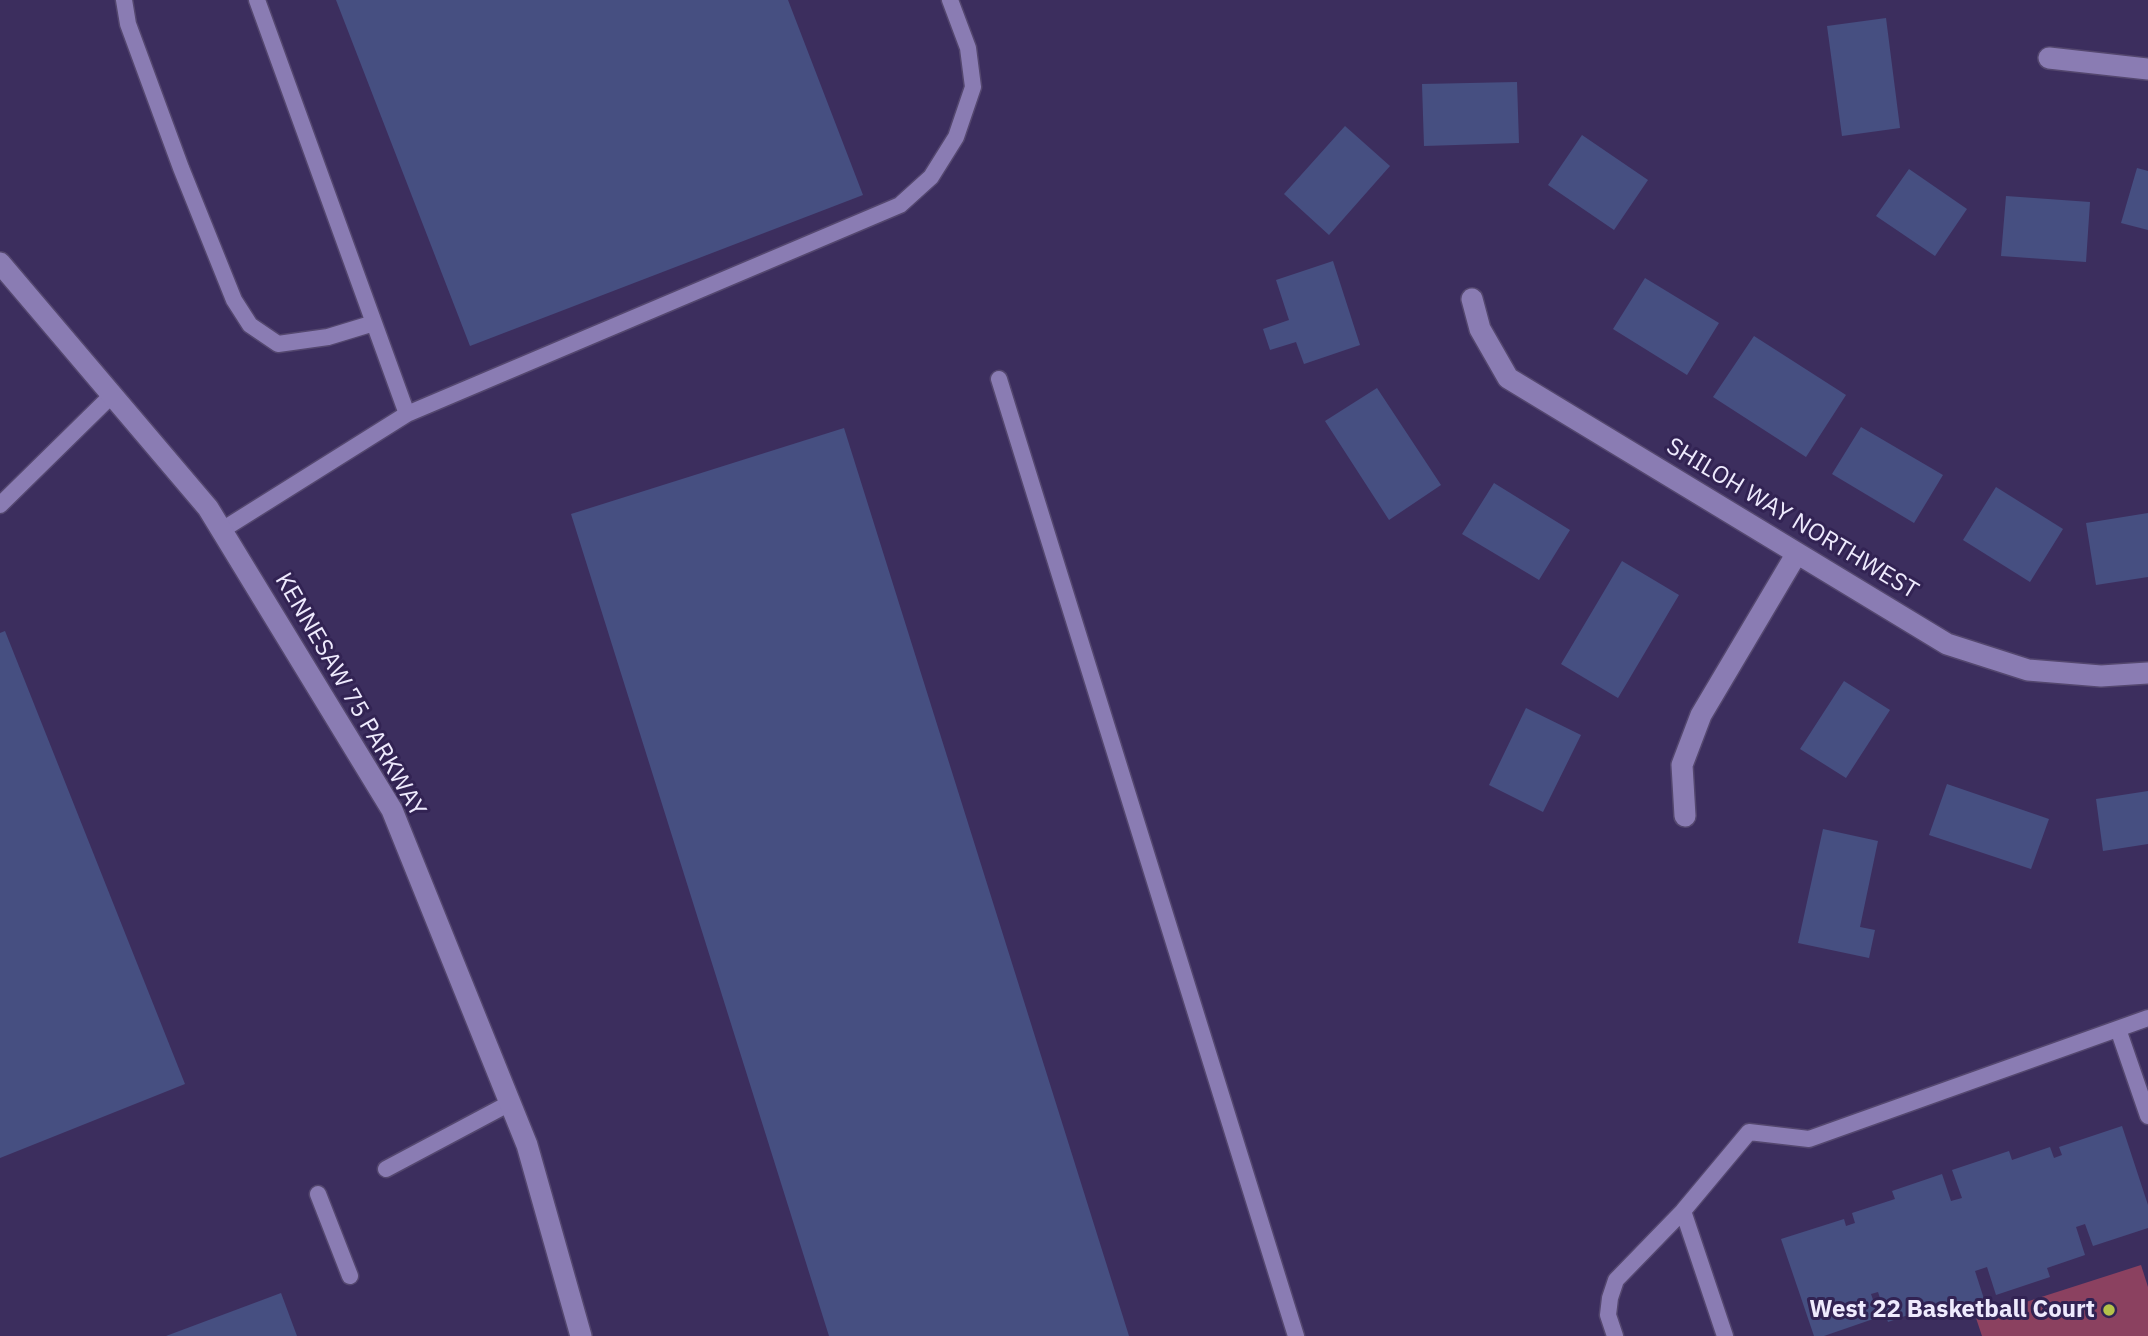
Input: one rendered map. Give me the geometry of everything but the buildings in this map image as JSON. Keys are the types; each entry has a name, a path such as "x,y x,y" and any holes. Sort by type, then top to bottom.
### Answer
{"street":[{"path":"2049,58 2148,69"},
{"name":"KENNESAW 75 PARKWAY","path":"0,263 208,508 391,810 527,1145 581,1336"},
{"name":"SHILOH WAY NORTHWEST","path":"1472,299 1480,329 1508,378 1947,644 2028,670 2101,676 2148,673"},
{"path":"1685,816 1682,765 1701,715 1797,553"}],"lane":[{"path":"124,0 128,24 181,168 234,300 250,325 278,344 328,337 374,323"},
{"path":"257,0 407,414"},
{"path":"222,530 407,414 900,205 931,177 956,137 973,87 968,48 950,0"},
{"path":"999,379 1296,1336"},
{"path":"0,505 113,395"},
{"path":"1615,1336 1608,1315 1616,1280 1683,1211 1749,1132 1808,1139 2148,1018"},
{"path":"2118,1028 2148,1116"},
{"path":"386,1169 510,1103"},
{"path":"318,1194 349,1276"},
{"path":"1683,1211 1725,1336"}],"shaded area":[{"path":"2141,1265 2148,1287 2148,1336 1982,1336 1976,1318"}],"place":[{"name":"West 22 Basketball Court","path":"2109,1310"}]}
